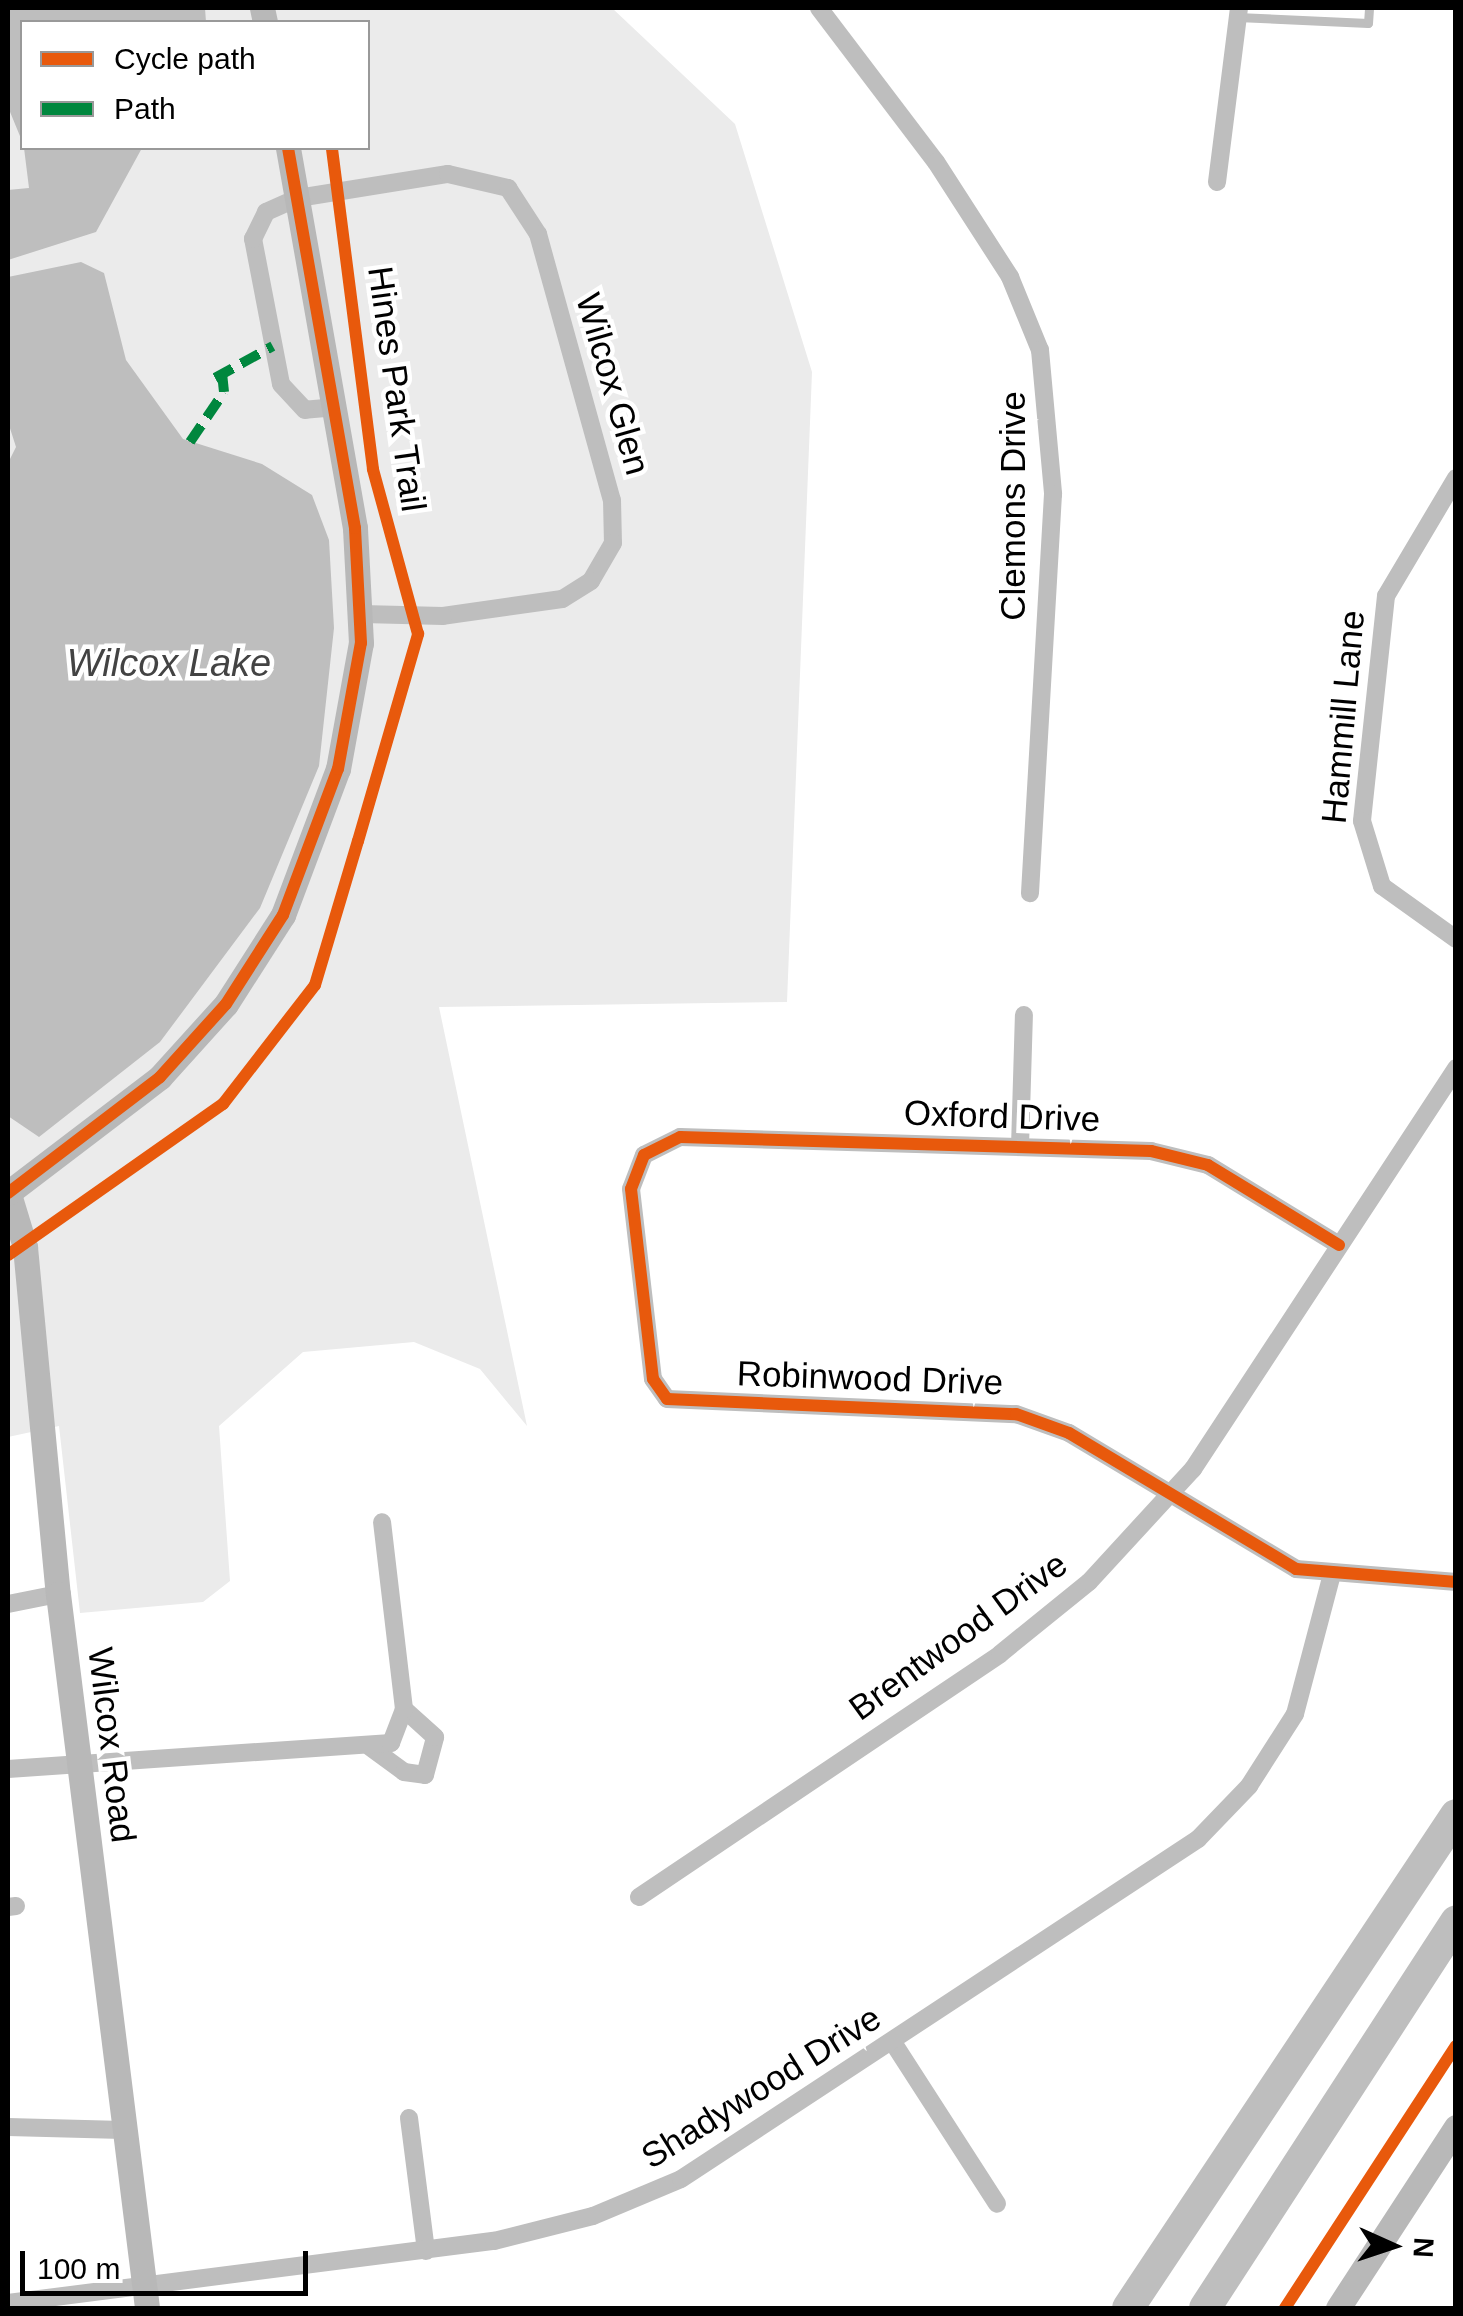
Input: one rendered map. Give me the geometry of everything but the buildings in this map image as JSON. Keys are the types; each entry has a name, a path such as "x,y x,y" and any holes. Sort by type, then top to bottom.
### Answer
{"highway":[{"path":"1128,2308 1456,1814"},
{"path":"1205,2308 1456,1921"}],"street":[{"name":"Clemons Drive","path":"820,8 936,162 1010,277 1040,350 1053,494 1030,892"},
{"path":"1216,182 1238,12"},
{"path":"8,1192 160,1077 266,946 338,769 362,614 337,407 288,150"},
{"name":"Wilcox Glen","path":"298,198 460,174 493,179 521,199 612,500 604,564 562,600 444,616 362,614"},
{"path":"298,198 266,212 255,230 267,318 287,397 305,410 337,407"},
{"name":"Hammill Lane","path":"1456,478 1397,571 1377,628 1362,821 1382,886 1456,939"},
{"path":"1020,1147 1024,1015"},
{"name":"Brentwood Drive","path":"639,1897 1000,1654 1090,1582 1170,1496 1456,1068"},
{"name":"Oxford Drive","path":"660,1394 631,1189 644,1155 680,1137 1020,1147 1190,1158 1339,1245"},
{"name":"Wilcox Road","path":"8,1192 24,1247 58,1594 145,2297"},
{"name":"Robinwood Drive","path":"660,1394 1016,1414 1069,1433 1261,1555 1331,1578 1456,1582"},
{"path":"8,1769 78,1758 370,1747 398,1736 404,1709 382,1522"},
{"name":"Shadywood Drive","path":"8,2303 145,2297 426,2251 544,2230 647,2196 894,2044 1166,1863 1230,1808 1295,1714 1331,1578"},
{"path":"8,1604 58,1594"},
{"path":"370,1747 404,1772 425,1774 435,1737 404,1709"},
{"path":"894,2044 997,2204"},
{"path":"409,2118 426,2251"},
{"path":"8,2127 123,2130"},
{"path":"1338,2308 1456,2127"}],"lane":[{"path":"1238,12 1368,23 1369,8"}],"shaded area":[{"path":"8,8 612,8 735,124 812,372 787,1002 439,1007 527,1426 480,1369 414,1342 303,1352 219,1426 230,1581 203,1602 80,1613 59,1426 8,1437"}],"water":[{"path":"8,8 205,8 206,20 20,20 20,136 8,107"},
{"path":"24,150 141,150 96,232 8,260 8,190 29,188"},
{"name":"Wilcox Lake","path":"81,262 104,273 126,360 183,439 262,464 312,495 329,540 334,628 319,766 260,908 160,1042 39,1137 8,1116 8,463 16,447 8,422 8,277"}],"marked path":[{"path":"215,378 273,346"},
{"path":"190,442 224,392 222,373"}],"cycle path":[{"path":"8,1193 160,1077 226,1004 283,915 338,769 361,643 355,528 288,150"},
{"name":"Hines Park Trail","path":"8,1255 223,1104 315,985 358,841 418,634 373,469 332,150"},
{"path":"1339,1245 1208,1165 1151,1151 680,1137 644,1155 631,1189 653,1379 667,1399 1016,1414 1069,1433 1296,1569 1456,1582"},
{"path":"1285,2308 1456,2046"}]}
